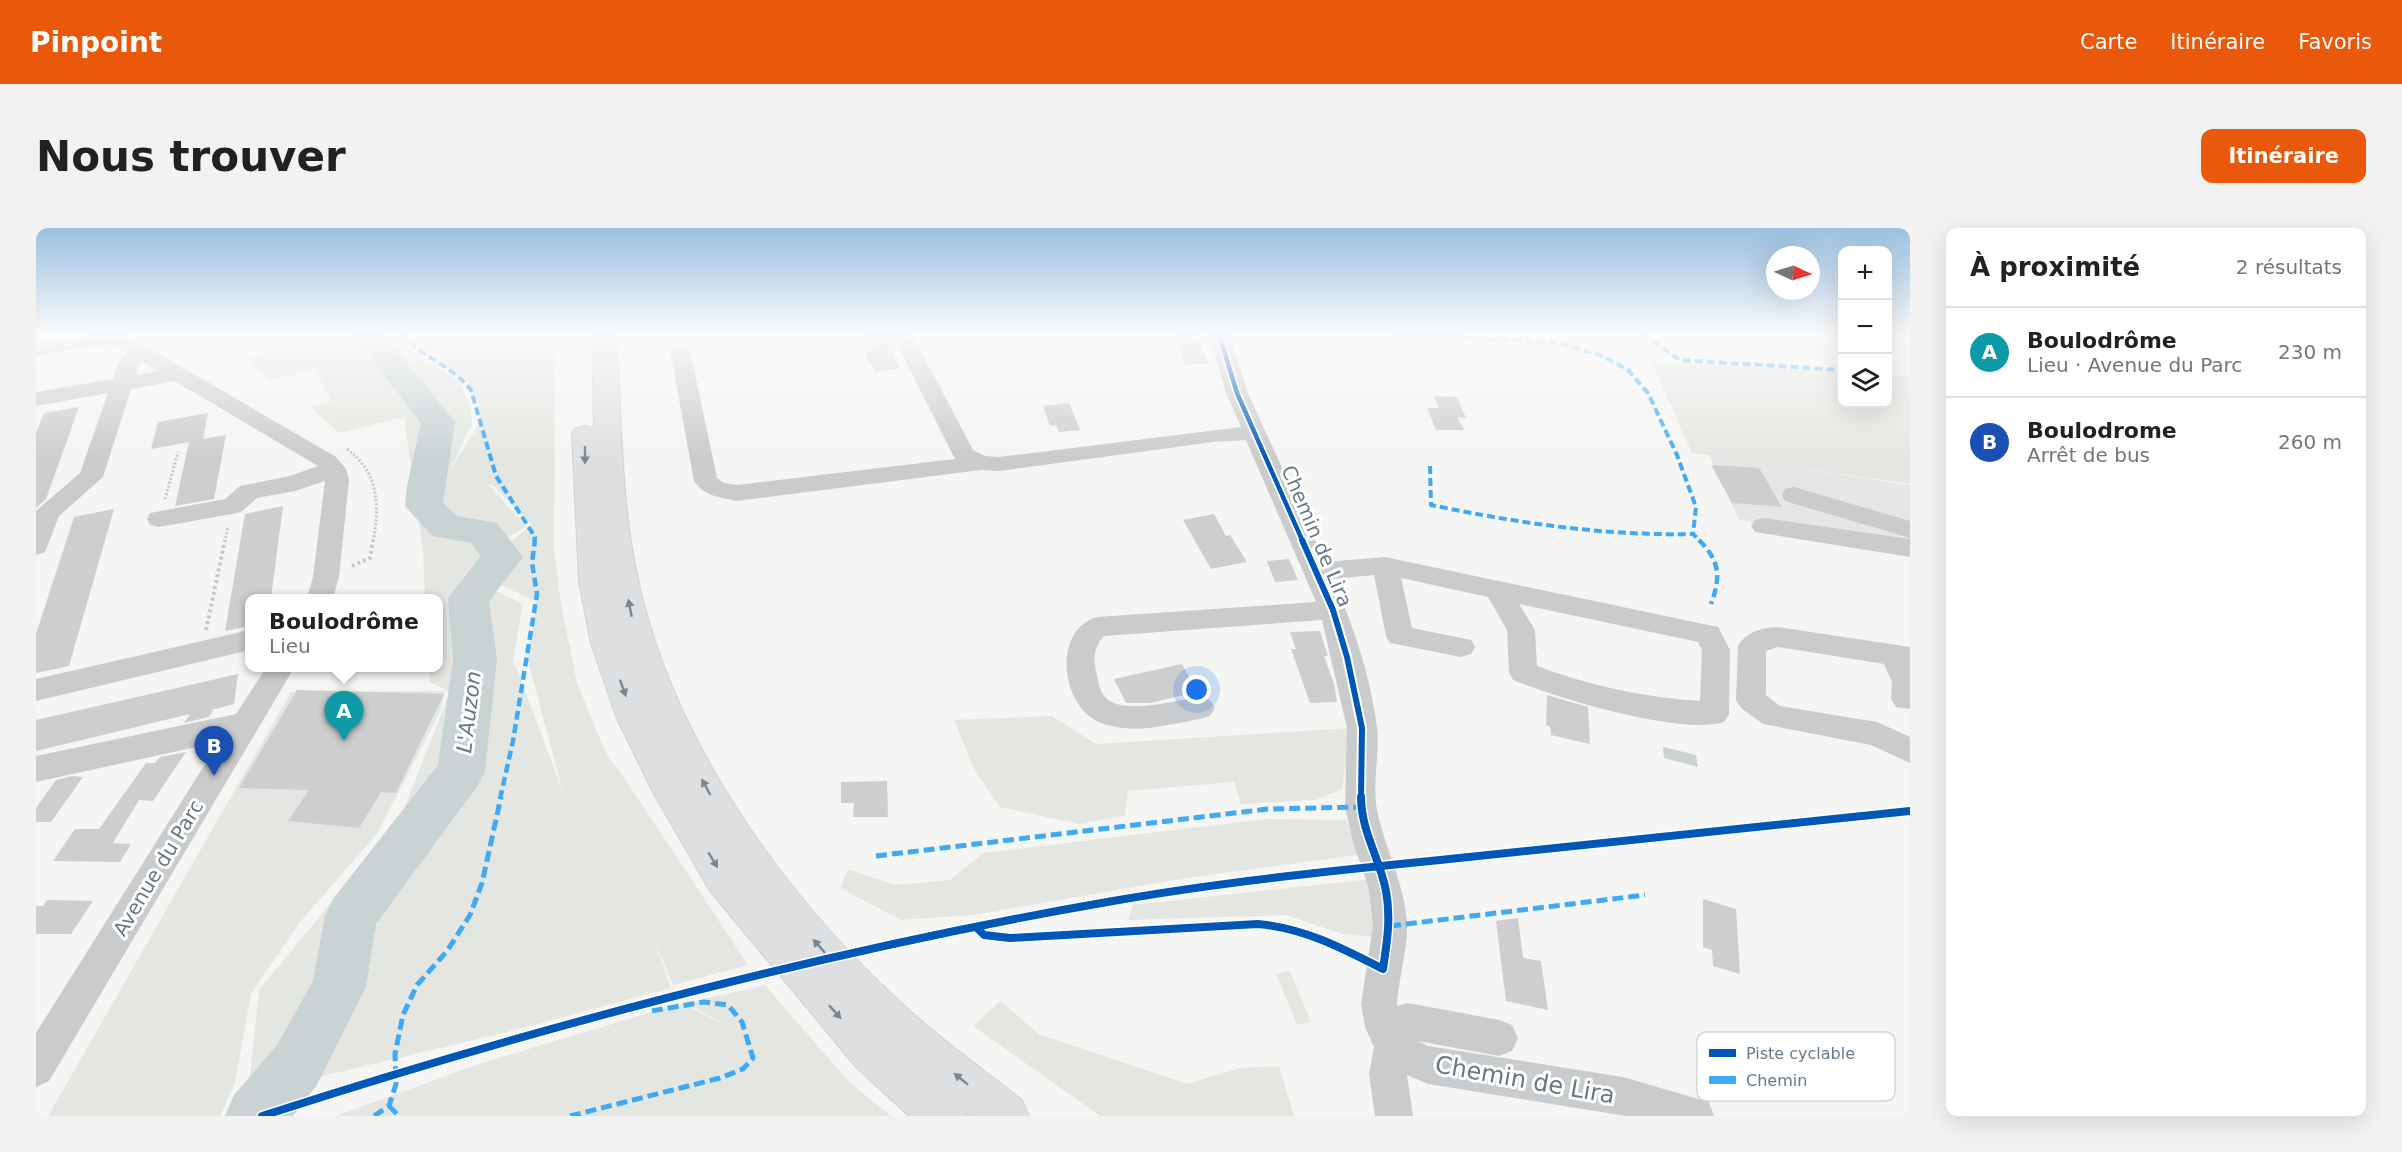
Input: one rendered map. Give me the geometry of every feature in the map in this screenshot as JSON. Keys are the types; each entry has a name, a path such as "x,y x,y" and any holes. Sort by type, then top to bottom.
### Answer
{"main road":[{"path":"585,375 586,473 594,582 607,643 634,718 672,794 724,879 871,1052 944,1116"},
{"path":"605,375 608,470 618,548 635,631 661,704 716,804 759,869 815,942 891,1022 1006,1116"}],"street":[{"path":"36,546 48,512 91,477 125,375"},
{"path":"36,399 170,375"},
{"path":"180,375 328,462 334,469 337,480 326,578 321,594"},
{"path":"685,375 706,481 716,489 736,493 981,463 999,464 1213,435 1254,433"},
{"path":"923,375 964,455 981,463"},
{"name":"Chemin de Lira","path":"1231,375 1254,433 1333,610 1347,657 1362,728 1361,807 1387,898 1390,926 1379,1004 1388,1036 1388,1074 1394,1116"},
{"path":"159,519 232,506 249,492 295,483 334,469"},
{"path":"1794,495 1910,530"},
{"path":"1764,526 1910,548"},
{"path":"1316,573 1352,567 1385,566 1496,588 1708,634 1716,650 1714,714 1685,713 1556,687 1523,672 1521,630 1496,588"},
{"path":"1385,566 1400,636 1461,647"},
{"path":"1200,708 1125,718 1098,709 1086,691 1079,655 1084,638 1097,627 1333,610"},
{"path":"1906,699 1902,657 1778,637 1764,638 1752,646 1751,700 1773,716 1877,734 1910,751"},
{"path":"36,690 245,641"},
{"name":"Avenue du Parc","path":"36,1068 278,672"},
{"path":"36,769 246,724"},
{"path":"1388,1036 1408,1021 1499,1038"},
{"name":"Chemin de Lira","path":"1388,1036 1407,1056 1428,1065 1623,1096 1695,1116"}],"path":[{"path":"159,519 178,452"},
{"path":"201,651 232,506"}],"shaded area":[{"path":"264,375 288,375 269,380"},
{"path":"318,375 449,375 458,381 470,405 472,423 450,470 481,421 479,403 467,380 460,375 555,375 554,550 561,604 577,683 606,753 748,965 673,985 654,939 671,988 511,1031 248,1094 259,990 400,819 450,692 430,682 429,672 443,672 443,594 425,594 423,551 404,417 339,433 311,407 331,401","holes":["485,484 494,486 532,525 501,549 507,558 488,579 537,602 527,657 563,792 513,659 523,604 475,581 494,559 488,551 526,526 490,486"]},
{"path":"1657,375 1838,375 1838,408 1892,408 1892,375 1910,376 1910,484 1692,453"},
{"path":"1709,455 1910,485 1910,544 1739,520"},
{"path":"445,691 441,710 377,834 299,923 251,994 235,1083 220,1116 48,1116 291,692"},
{"path":"1052,716 1096,744 1351,728 1342,789 1316,800 1241,804 1234,782 1128,791 1125,816 1079,824 1000,807 975,771 954,720"},
{"path":"1663,747 1696,755 1698,767 1664,758"},
{"path":"1266,819 1346,820 1364,854 1180,879 973,915 901,920 840,888 848,869 895,885 950,880 983,853"},
{"path":"1371,879 1380,905 1372,937 1342,934 1286,915 1128,920 1133,905"},
{"path":"1290,971 1311,1022 1297,1025 1276,974"},
{"path":"765,985 849,1082 891,1116 336,1116 479,1064 682,1003 734,1030 687,1003"},
{"path":"1000,1001 1039,1034 1187,1084 1240,1068 1279,1066 1294,1116 1100,1116 973,1026"}],"building":[{"path":"1434,396 1457,397 1466,418 1457,417 1464,430 1436,430 1427,408 1439,408"},
{"path":"1069,403 1080,430 1059,432 1056,425 1050,426 1043,406"},
{"path":"79,407 46,499 36,508 36,433 44,413"},
{"path":"208,413 203,439 226,435 214,499 175,506 189,442 151,449 158,422"},
{"path":"1711,465 1759,468 1782,507 1732,503"},
{"path":"283,506 272,594 245,594 245,627 225,631 245,514"},
{"path":"114,509 69,666 36,673 36,634 74,517"},
{"path":"1214,514 1226,536 1230,535 1247,562 1211,569 1183,520"},
{"path":"1289,559 1298,580 1275,582 1267,561"},
{"path":"1320,631 1328,656 1324,656 1334,684 1337,702 1310,703 1291,649 1296,649 1290,632"},
{"path":"1182,664 1197,692 1150,703 1126,703 1114,679"},
{"path":"238,674 234,704 211,710 213,711 209,717 184,723 190,714 36,751 36,720"},
{"path":"297,690 444,694 396,793 381,792 359,828 288,821 309,790 239,788"},
{"path":"1547,695 1588,707 1590,744 1551,735 1550,727 1546,725"},
{"path":"186,752 153,801 139,800 113,843 131,844 120,862 53,861 75,829 99,829 146,763 155,763 160,757"},
{"path":"72,776 83,777 51,822 36,822 36,808 56,780"},
{"path":"887,781 888,817 853,817 854,803 841,803 841,782"},
{"path":"1703,899 1736,909 1740,974 1713,966 1712,950 1703,947"},
{"path":"47,900 93,901 71,934 36,934 36,906 43,906"},
{"path":"1518,918 1523,958 1541,961 1548,1010 1506,1001 1496,921"}],"waterway":[{"name":"L'Auzon","path":"255,1116 297,1065 339,987 351,916 461,771 475,660 468,598 503,557 483,532 446,527 424,506 425,486 438,422 400,375"}],"marked path":[{"path":"374,1116 389,1106 396,1084 395,1054 403,1015 417,985 447,951 470,915 482,883 513,741 537,594 532,563 535,537 496,476 484,428 471,390 464,381 455,375"},
{"path":"1633,375 1648,393 1677,455 1696,507 1693,534"},
{"path":"1430,466 1431,505 1561,528 1627,534 1693,534 1709,551 1717,565 1718,582 1711,604"},
{"path":"876,856 1268,809 1361,807"},
{"path":"1390,926 1645,895"},
{"path":"570,1116 720,1078 743,1069 753,1058 742,1022 728,1005 704,1002 651,1011 649,1001"},
{"path":"389,1106 399,1116"}],"cycle path":[{"path":"976,927 984,935 1010,938 1258,924 1292,929 1323,939 1383,969 1390,926 1386,889 1369,842 1361,807 1362,728 1347,657 1333,610 1237,393 1232,375"},
{"path":"262,1116 472,1050 683,993 897,943 1113,901 1203,887 1338,871 1910,811"}],"place":[{"name":"Boulodrôme","path":"344,741"},
{"name":"Boulodrome","path":"214,776"}]}
